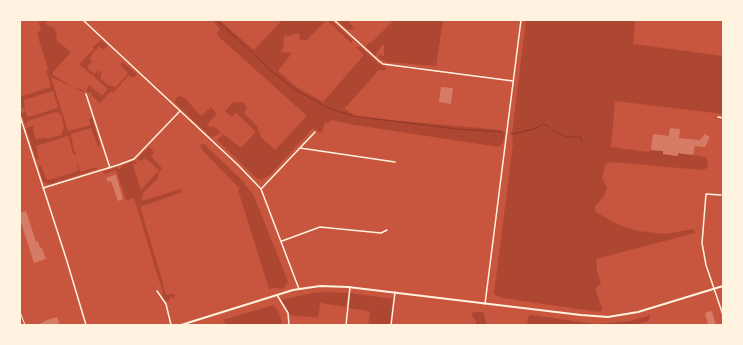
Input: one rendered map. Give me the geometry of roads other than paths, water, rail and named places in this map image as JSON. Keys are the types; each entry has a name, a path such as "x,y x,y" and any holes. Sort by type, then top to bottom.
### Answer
{"street":[{"path":"84,20 261,189 299,289"},
{"path":"334,20 383,64 514,80"},
{"path":"485,304 521,20"},
{"path":"86,94 110,168"},
{"path":"43,188 110,168 134,159 180,111"},
{"path":"20,116 86,325"},
{"path":"718,117 723,118"},
{"path":"261,189 315,132"},
{"path":"300,148 395,162"},
{"path":"721,195 706,194 702,244 706,265 723,315"},
{"path":"282,241 320,227 381,233 387,230"},
{"path":"181,325 277,295 299,289 320,286 350,287 485,304 608,317 638,312 723,286"},
{"path":"346,325 350,287"},
{"path":"157,291 166,304 171,325"},
{"path":"391,325 395,292"},
{"path":"277,295 288,313 289,325"}],"waterway":[{"path":"217,20 275,74 296,90 326,107 353,116 457,129 502,132"},
{"path":"511,133 513,134 534,129 543,124 549,127"},
{"path":"552,130 567,137 581,137 582,142"}]}
